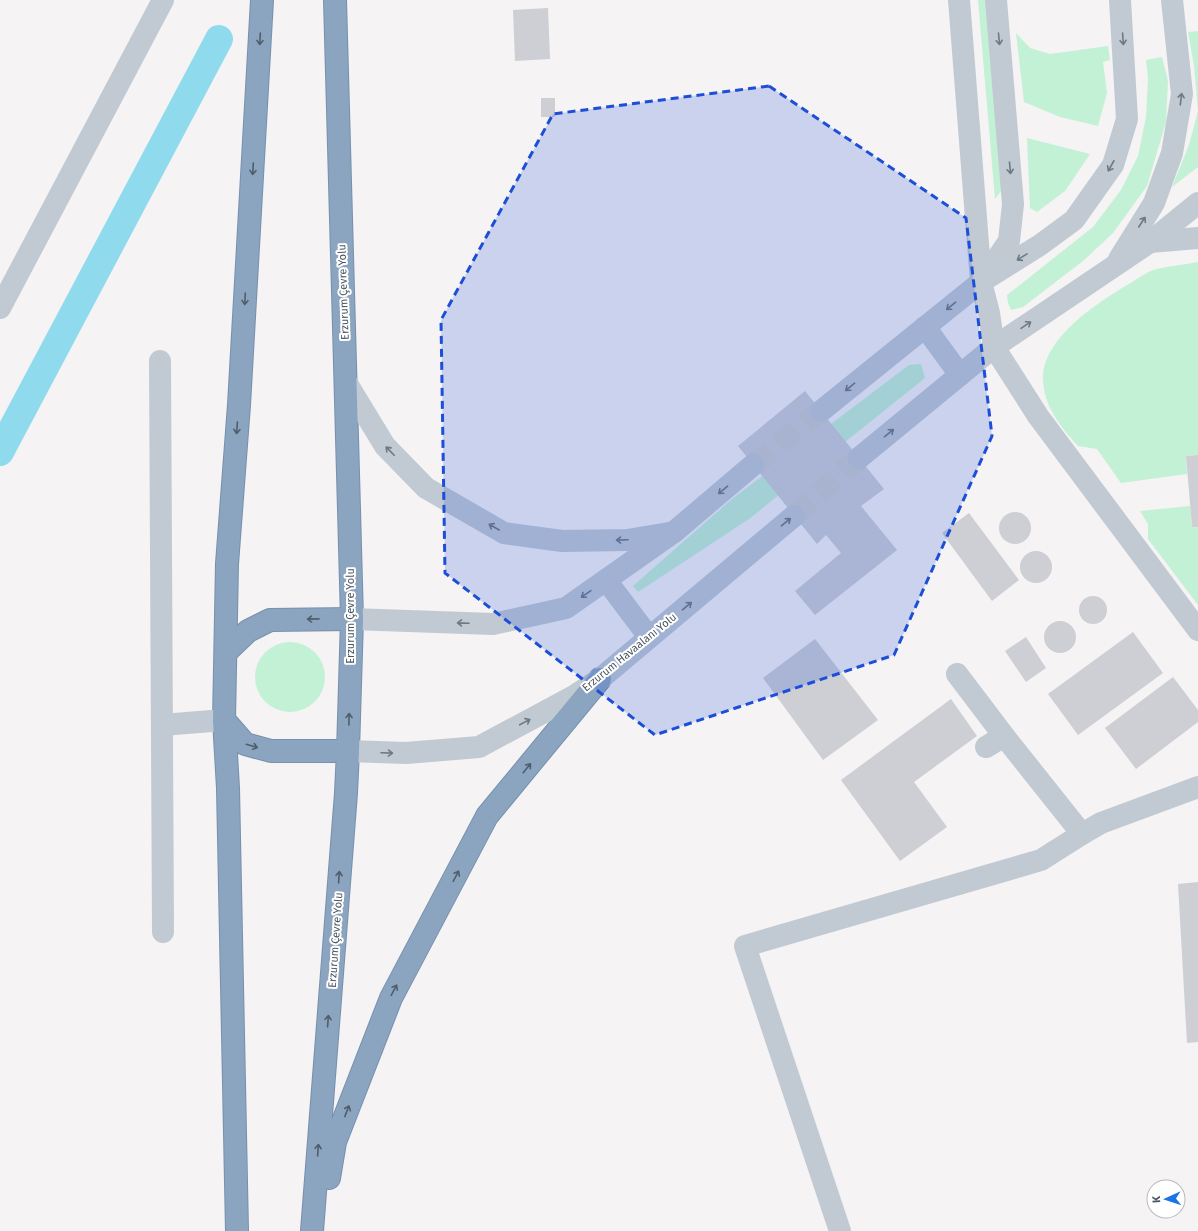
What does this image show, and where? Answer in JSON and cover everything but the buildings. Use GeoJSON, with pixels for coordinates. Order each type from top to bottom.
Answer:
{"type":"FeatureCollection","features":[{"type":"Feature","properties":{"kind":"highway"},"geometry":{"type":"LineString","coordinates":[[237,1231],[228,788],[224,720],[227,564],[240,397],[262,0]]}},
{"type":"Feature","properties":{"kind":"highway","name":"Erzurum Çevre Yolu"},"geometry":{"type":"LineString","coordinates":[[312,1231],[348,751],[352,619],[335,0]]}},
{"type":"Feature","properties":{"kind":"highway"},"geometry":{"type":"LineString","coordinates":[[226,652],[248,631],[270,620],[352,619]]}},
{"type":"Feature","properties":{"kind":"highway"},"geometry":{"type":"LineString","coordinates":[[322,1231],[335,1142],[391,998],[487,816],[600,679]]}},
{"type":"Feature","properties":{"kind":"highway"},"geometry":{"type":"LineString","coordinates":[[224,720],[246,744],[271,751],[348,751]]}},
{"type":"Feature","properties":{"kind":"street"},"geometry":{"type":"LineString","coordinates":[[0,308],[163,0]]}},
{"type":"Feature","properties":{"kind":"street"},"geometry":{"type":"LineString","coordinates":[[959,0],[982,282],[989,313],[994,347],[1038,416],[1198,630]]}},
{"type":"Feature","properties":{"kind":"street"},"geometry":{"type":"LineString","coordinates":[[982,282],[1008,241],[1013,204],[996,0]]}},
{"type":"Feature","properties":{"kind":"street"},"geometry":{"type":"LineString","coordinates":[[821,411],[982,282],[1040,245],[1074,220],[1113,165],[1127,119],[1120,0]]}},
{"type":"Feature","properties":{"kind":"street"},"geometry":{"type":"LineString","coordinates":[[1114,266],[1154,203],[1172,153],[1182,94],[1172,0]]}},
{"type":"Feature","properties":{"kind":"street"},"geometry":{"type":"LineString","coordinates":[[859,458],[994,347],[1150,242],[1198,203]]}},
{"type":"Feature","properties":{"kind":"street"},"geometry":{"type":"LineString","coordinates":[[1150,242],[1198,238]]}},
{"type":"Feature","properties":{"kind":"street"},"geometry":{"type":"LineString","coordinates":[[925,327],[960,375]]}},
{"type":"Feature","properties":{"kind":"street"},"geometry":{"type":"LineString","coordinates":[[160,361],[163,932]]}},
{"type":"Feature","properties":{"kind":"street"},"geometry":{"type":"LineString","coordinates":[[346,382],[385,446],[426,488],[504,533],[562,541],[627,540],[674,532]]}},
{"type":"Feature","properties":{"kind":"street"},"geometry":{"type":"LineString","coordinates":[[352,619],[493,624],[566,608],[674,532],[753,465]]}},
{"type":"Feature","properties":{"kind":"street","name":"Erzurum Havaalanı Yolu"},"geometry":{"type":"LineString","coordinates":[[348,751],[406,753],[479,747],[574,696],[600,679],[794,516]]}},
{"type":"Feature","properties":{"kind":"street"},"geometry":{"type":"LineString","coordinates":[[606,580],[649,637]]}},
{"type":"Feature","properties":{"kind":"street"},"geometry":{"type":"LineString","coordinates":[[957,674],[995,741],[1082,834]]}},
{"type":"Feature","properties":{"kind":"street"},"geometry":{"type":"LineString","coordinates":[[162,725],[224,720]]}},
{"type":"Feature","properties":{"kind":"street"},"geometry":{"type":"LineString","coordinates":[[840,1231],[745,946],[1040,860],[1101,823],[1198,787]]}},
{"type":"Feature","properties":{"kind":"highlighted area"},"geometry":{"type":"Polygon","coordinates":[[[769,86],[966,218],[992,436],[894,655],[655,735],[445,573],[441,320],[553,114],[769,86]]]}},
{"type":"Feature","properties":{"kind":"green space"},"geometry":{"type":"Polygon","coordinates":[[[978,0],[987,0],[1004,187],[995,199],[978,0]]]}},
{"type":"Feature","properties":{"kind":"green space"},"geometry":{"type":"Polygon","coordinates":[[[1198,31],[1198,111],[1194,66],[1188,32],[1198,31]]]}},
{"type":"Feature","properties":{"kind":"green space"},"geometry":{"type":"Polygon","coordinates":[[[1016,33],[1030,48],[1050,54],[1108,46],[1110,60],[1103,62],[1107,93],[1098,126],[1060,117],[1024,102],[1016,33]]]}},
{"type":"Feature","properties":{"kind":"green space"},"geometry":{"type":"Polygon","coordinates":[[[1162,57],[1168,81],[1166,122],[1147,186],[1113,233],[1083,261],[1023,307],[1011,310],[1007,295],[1093,227],[1121,190],[1138,156],[1146,117],[1148,79],[1146,60],[1162,57]]]}},
{"type":"Feature","properties":{"kind":"green space"},"geometry":{"type":"Polygon","coordinates":[[[1198,111],[1198,167],[1172,187],[1189,145],[1198,111]]]}},
{"type":"Feature","properties":{"kind":"green space"},"geometry":{"type":"Polygon","coordinates":[[[1027,138],[1090,154],[1065,191],[1037,212],[1030,208],[1027,138]]]}},
{"type":"Feature","properties":{"kind":"green space"},"geometry":{"type":"Polygon","coordinates":[[[1198,262],[1198,455],[1186,456],[1187,474],[1121,483],[1097,449],[1078,446],[1054,416],[1046,399],[1044,390],[1043,380],[1045,365],[1061,336],[1074,323],[1102,301],[1153,270],[1198,262]]]}},
{"type":"Feature","properties":{"kind":"green space"},"geometry":{"type":"Polygon","coordinates":[[[921,364],[925,378],[749,519],[638,592],[633,586],[732,499],[909,365],[921,364]]]}},
{"type":"Feature","properties":{"kind":"green space"},"geometry":{"type":"Polygon","coordinates":[[[1190,506],[1192,527],[1198,527],[1198,605],[1148,539],[1148,524],[1140,511],[1190,506]]]}},
{"type":"Feature","properties":{"kind":"green space"},"geometry":{"type":"Polygon","coordinates":[[[290,642],[309,648],[319,658],[325,677],[319,696],[309,706],[290,712],[271,706],[261,696],[255,677],[261,658],[271,648],[290,642]]]}},
{"type":"Feature","properties":{"kind":"waterway"},"geometry":{"type":"LineString","coordinates":[[0,452],[219,39]]}},
{"type":"Feature","properties":{"kind":"tunnel"},"geometry":{"type":"LineString","coordinates":[[753,465],[821,411]]}},
{"type":"Feature","properties":{"kind":"tunnel"},"geometry":{"type":"LineString","coordinates":[[794,516],[859,458]]}}]}
